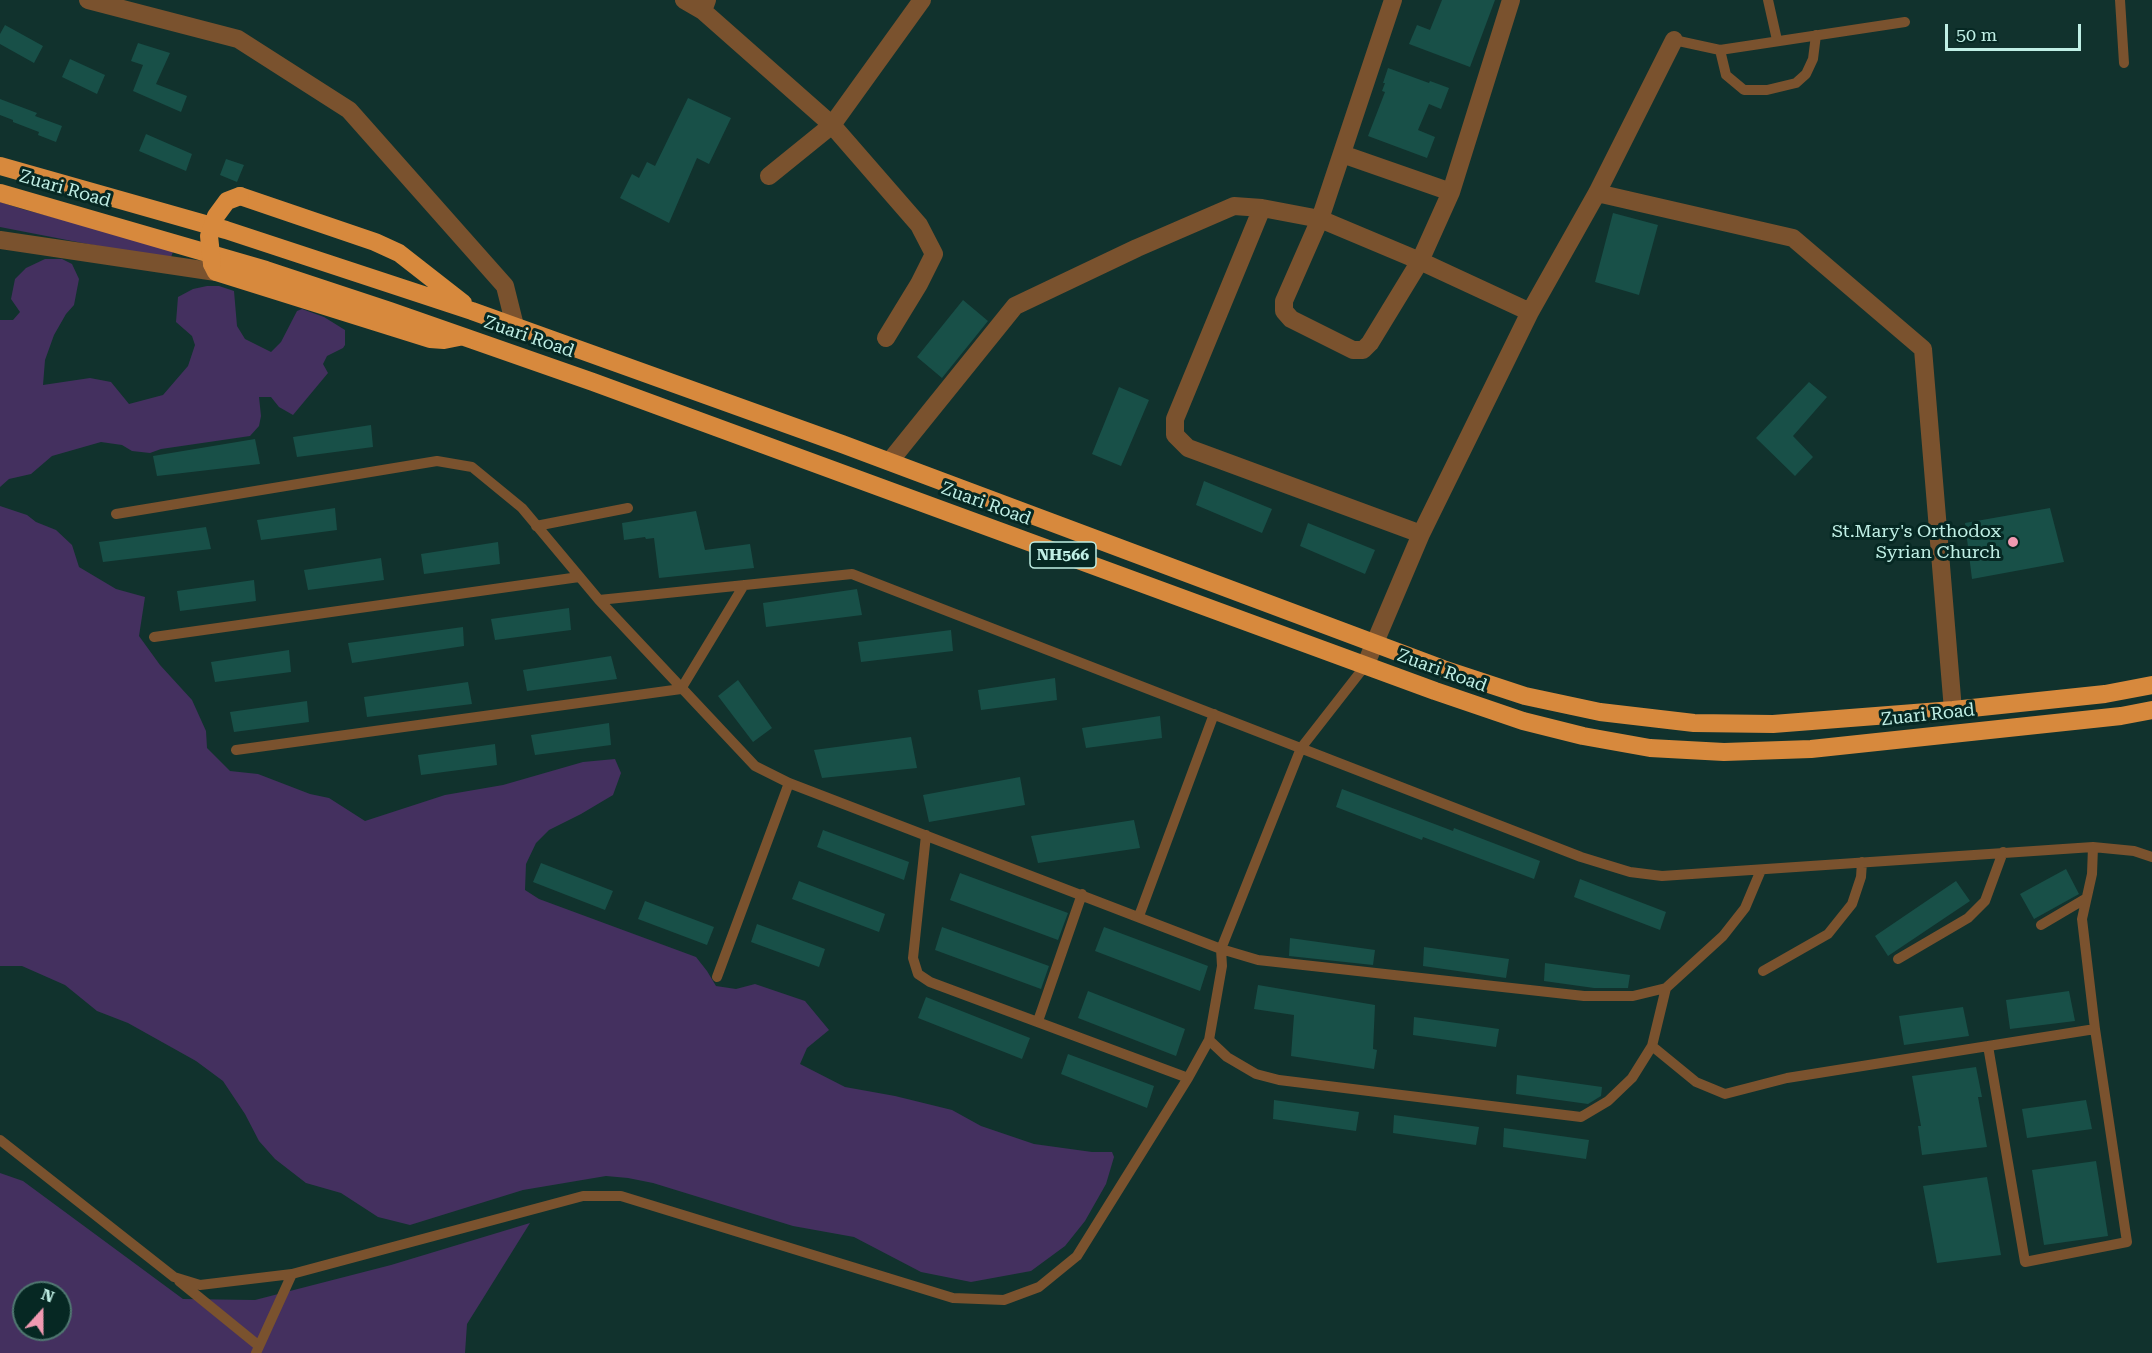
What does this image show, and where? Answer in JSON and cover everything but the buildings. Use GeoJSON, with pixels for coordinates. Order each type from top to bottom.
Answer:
{"type":"FeatureCollection","features":[{"type":"Feature","properties":{"kind":"highway","name":"Zuari Road"},"geometry":{"type":"LineString","coordinates":[[0,166],[226,230],[472,311],[890,462],[1443,669],[1525,696],[1600,712],[1682,722],[1773,724],[1953,710],[2105,694],[2152,685]]}},
{"type":"Feature","properties":{"kind":"highway","name":"Zuari Road"},"geometry":{"type":"LineString","coordinates":[[0,193],[266,270],[464,336],[1365,666],[1523,721],[1583,736],[1650,748],[1724,752],[1811,749],[2121,716],[2152,710]]}},
{"type":"Feature","properties":{"kind":"highway"},"geometry":{"type":"LineString","coordinates":[[464,336],[444,340],[430,339],[214,268],[209,236],[216,216],[226,201],[240,196],[375,242],[399,253],[472,311]]}},
{"type":"Feature","properties":{"kind":"street"},"geometry":{"type":"LineString","coordinates":[[88,0],[238,39],[349,110],[505,286],[515,326]]}},
{"type":"Feature","properties":{"kind":"street"},"geometry":{"type":"LineString","coordinates":[[684,0],[705,6],[832,125],[919,225],[933,254],[919,284],[886,338]]}},
{"type":"Feature","properties":{"kind":"street"},"geometry":{"type":"LineString","coordinates":[[769,176],[832,125],[922,0]]}},
{"type":"Feature","properties":{"kind":"street"},"geometry":{"type":"LineString","coordinates":[[1393,0],[1320,219],[1284,301],[1284,311],[1291,320],[1353,350],[1363,350],[1370,343],[1420,261],[1451,192],[1511,0]]}},
{"type":"Feature","properties":{"kind":"street"},"geometry":{"type":"LineString","coordinates":[[1365,666],[1422,534],[1530,312],[1598,193],[1674,40]]}},
{"type":"Feature","properties":{"kind":"street"},"geometry":{"type":"LineString","coordinates":[[1342,154],[1451,192]]}},
{"type":"Feature","properties":{"kind":"street"},"geometry":{"type":"LineString","coordinates":[[1598,193],[1793,238],[1923,349],[1953,710]]}},
{"type":"Feature","properties":{"kind":"street"},"geometry":{"type":"LineString","coordinates":[[890,462],[1015,306],[1137,248],[1234,206],[1262,208],[1320,219],[1420,261],[1530,312]]}},
{"type":"Feature","properties":{"kind":"street"},"geometry":{"type":"LineString","coordinates":[[1262,208],[1175,419],[1175,435],[1188,448],[1422,534]]}},
{"type":"Feature","properties":{"kind":"street"},"geometry":{"type":"LineString","coordinates":[[0,240],[214,268]]}},
{"type":"Feature","properties":{"kind":"lane"},"geometry":{"type":"LineString","coordinates":[[1768,0],[1777,40]]}},
{"type":"Feature","properties":{"kind":"lane"},"geometry":{"type":"LineString","coordinates":[[2120,0],[2124,63]]}},
{"type":"Feature","properties":{"kind":"lane"},"geometry":{"type":"LineString","coordinates":[[1674,40],[1720,50],[1905,22]]}},
{"type":"Feature","properties":{"kind":"lane"},"geometry":{"type":"LineString","coordinates":[[1720,50],[1726,75],[1744,90],[1767,90],[1796,83],[1806,74],[1813,59],[1816,35]]}},
{"type":"Feature","properties":{"kind":"lane"},"geometry":{"type":"LineString","coordinates":[[116,514],[437,461],[472,467],[522,508],[598,600],[755,766],[789,783],[1221,949],[1258,960],[1584,996],[1633,996],[1666,988],[1724,936],[1745,908],[1761,870]]}},
{"type":"Feature","properties":{"kind":"lane"},"geometry":{"type":"LineString","coordinates":[[536,526],[628,508]]}},
{"type":"Feature","properties":{"kind":"lane"},"geometry":{"type":"LineString","coordinates":[[598,600],[852,574],[1581,857],[1630,872],[1662,876],[2093,847],[2134,851],[2152,856]]}},
{"type":"Feature","properties":{"kind":"lane"},"geometry":{"type":"LineString","coordinates":[[154,637],[579,577]]}},
{"type":"Feature","properties":{"kind":"lane"},"geometry":{"type":"LineString","coordinates":[[681,689],[744,585]]}},
{"type":"Feature","properties":{"kind":"lane"},"geometry":{"type":"LineString","coordinates":[[174,1277],[200,1285],[292,1274],[583,1196],[621,1196],[953,1298],[1004,1300],[1039,1287],[1077,1256],[1188,1078],[1209,1040],[1222,966],[1221,949],[1301,748],[1365,666]]}},
{"type":"Feature","properties":{"kind":"lane"},"geometry":{"type":"LineString","coordinates":[[236,750],[681,689]]}},
{"type":"Feature","properties":{"kind":"lane"},"geometry":{"type":"LineString","coordinates":[[1139,916],[1214,714]]}},
{"type":"Feature","properties":{"kind":"lane"},"geometry":{"type":"LineString","coordinates":[[717,976],[789,783]]}},
{"type":"Feature","properties":{"kind":"lane"},"geometry":{"type":"LineString","coordinates":[[926,835],[913,958],[918,974],[930,982],[1188,1078]]}},
{"type":"Feature","properties":{"kind":"lane"},"geometry":{"type":"LineString","coordinates":[[1988,1046],[2025,1262],[2127,1242],[2095,1029],[2082,919],[2092,874],[2093,847]]}},
{"type":"Feature","properties":{"kind":"lane"},"geometry":{"type":"LineString","coordinates":[[1898,959],[1968,918],[1984,901],[2003,852]]}},
{"type":"Feature","properties":{"kind":"lane"},"geometry":{"type":"LineString","coordinates":[[1763,972],[1828,934],[1852,904],[1861,877],[1862,862]]}},
{"type":"Feature","properties":{"kind":"lane"},"geometry":{"type":"LineString","coordinates":[[1038,1021],[1082,894]]}},
{"type":"Feature","properties":{"kind":"lane"},"geometry":{"type":"LineString","coordinates":[[2041,925],[2085,899]]}},
{"type":"Feature","properties":{"kind":"lane"},"geometry":{"type":"LineString","coordinates":[[1209,1040],[1227,1057],[1256,1074],[1279,1080],[1581,1117],[1608,1101],[1632,1078],[1652,1046],[1666,988]]}},
{"type":"Feature","properties":{"kind":"lane"},"geometry":{"type":"LineString","coordinates":[[1652,1046],[1696,1082],[1725,1094],[1787,1078],[2095,1029]]}},
{"type":"Feature","properties":{"kind":"lane"},"geometry":{"type":"LineString","coordinates":[[0,1140],[174,1277],[258,1350],[292,1274]]}},
{"type":"Feature","properties":{"kind":"shaded area"},"geometry":{"type":"Polygon","coordinates":[[[0,202],[174,249],[170,260],[0,227],[0,202]]]}},
{"type":"Feature","properties":{"kind":"shaded area"},"geometry":{"type":"Polygon","coordinates":[[[45,259],[62,259],[72,264],[79,279],[74,305],[54,335],[45,360],[43,385],[90,378],[111,382],[129,404],[163,395],[188,366],[195,345],[192,336],[176,322],[178,297],[193,289],[207,286],[219,286],[234,291],[237,326],[245,339],[271,352],[281,342],[297,311],[302,309],[324,317],[345,330],[345,345],[327,356],[323,364],[328,373],[293,415],[279,407],[271,397],[259,397],[261,416],[259,426],[250,436],[161,449],[150,453],[132,451],[122,445],[101,442],[52,456],[31,474],[9,479],[0,487],[0,320],[13,320],[20,312],[11,299],[15,279],[26,268],[45,259]]]}},
{"type":"Feature","properties":{"kind":"shaded area"},"geometry":{"type":"Polygon","coordinates":[[[0,506],[27,515],[36,522],[56,530],[72,545],[79,567],[116,589],[145,597],[139,636],[160,665],[192,700],[206,731],[207,748],[230,771],[258,774],[310,794],[329,798],[365,821],[445,795],[503,785],[583,762],[615,759],[621,773],[613,795],[549,830],[536,843],[526,864],[525,890],[539,899],[696,957],[716,986],[736,989],[755,984],[805,1001],[829,1030],[807,1048],[800,1064],[845,1087],[952,1110],[981,1126],[1034,1144],[1092,1152],[1112,1152],[1114,1157],[1106,1184],[1085,1221],[1065,1246],[1031,1271],[971,1282],[921,1272],[854,1237],[793,1226],[653,1183],[628,1178],[606,1176],[523,1190],[410,1225],[378,1217],[341,1193],[306,1183],[275,1159],[259,1141],[245,1114],[223,1081],[196,1061],[128,1023],[97,1011],[65,985],[22,966],[0,966],[0,506]]]}},
{"type":"Feature","properties":{"kind":"shaded area"},"geometry":{"type":"Polygon","coordinates":[[[0,1173],[23,1181],[183,1299],[255,1300],[391,1265],[530,1223],[467,1324],[465,1353],[0,1353],[0,1173]]]}},
{"type":"Feature","properties":{"kind":"place","name":"St.Mary's Orthodox Syrian Church"},"geometry":{"type":"Point","coordinates":[2013,542]}}]}
